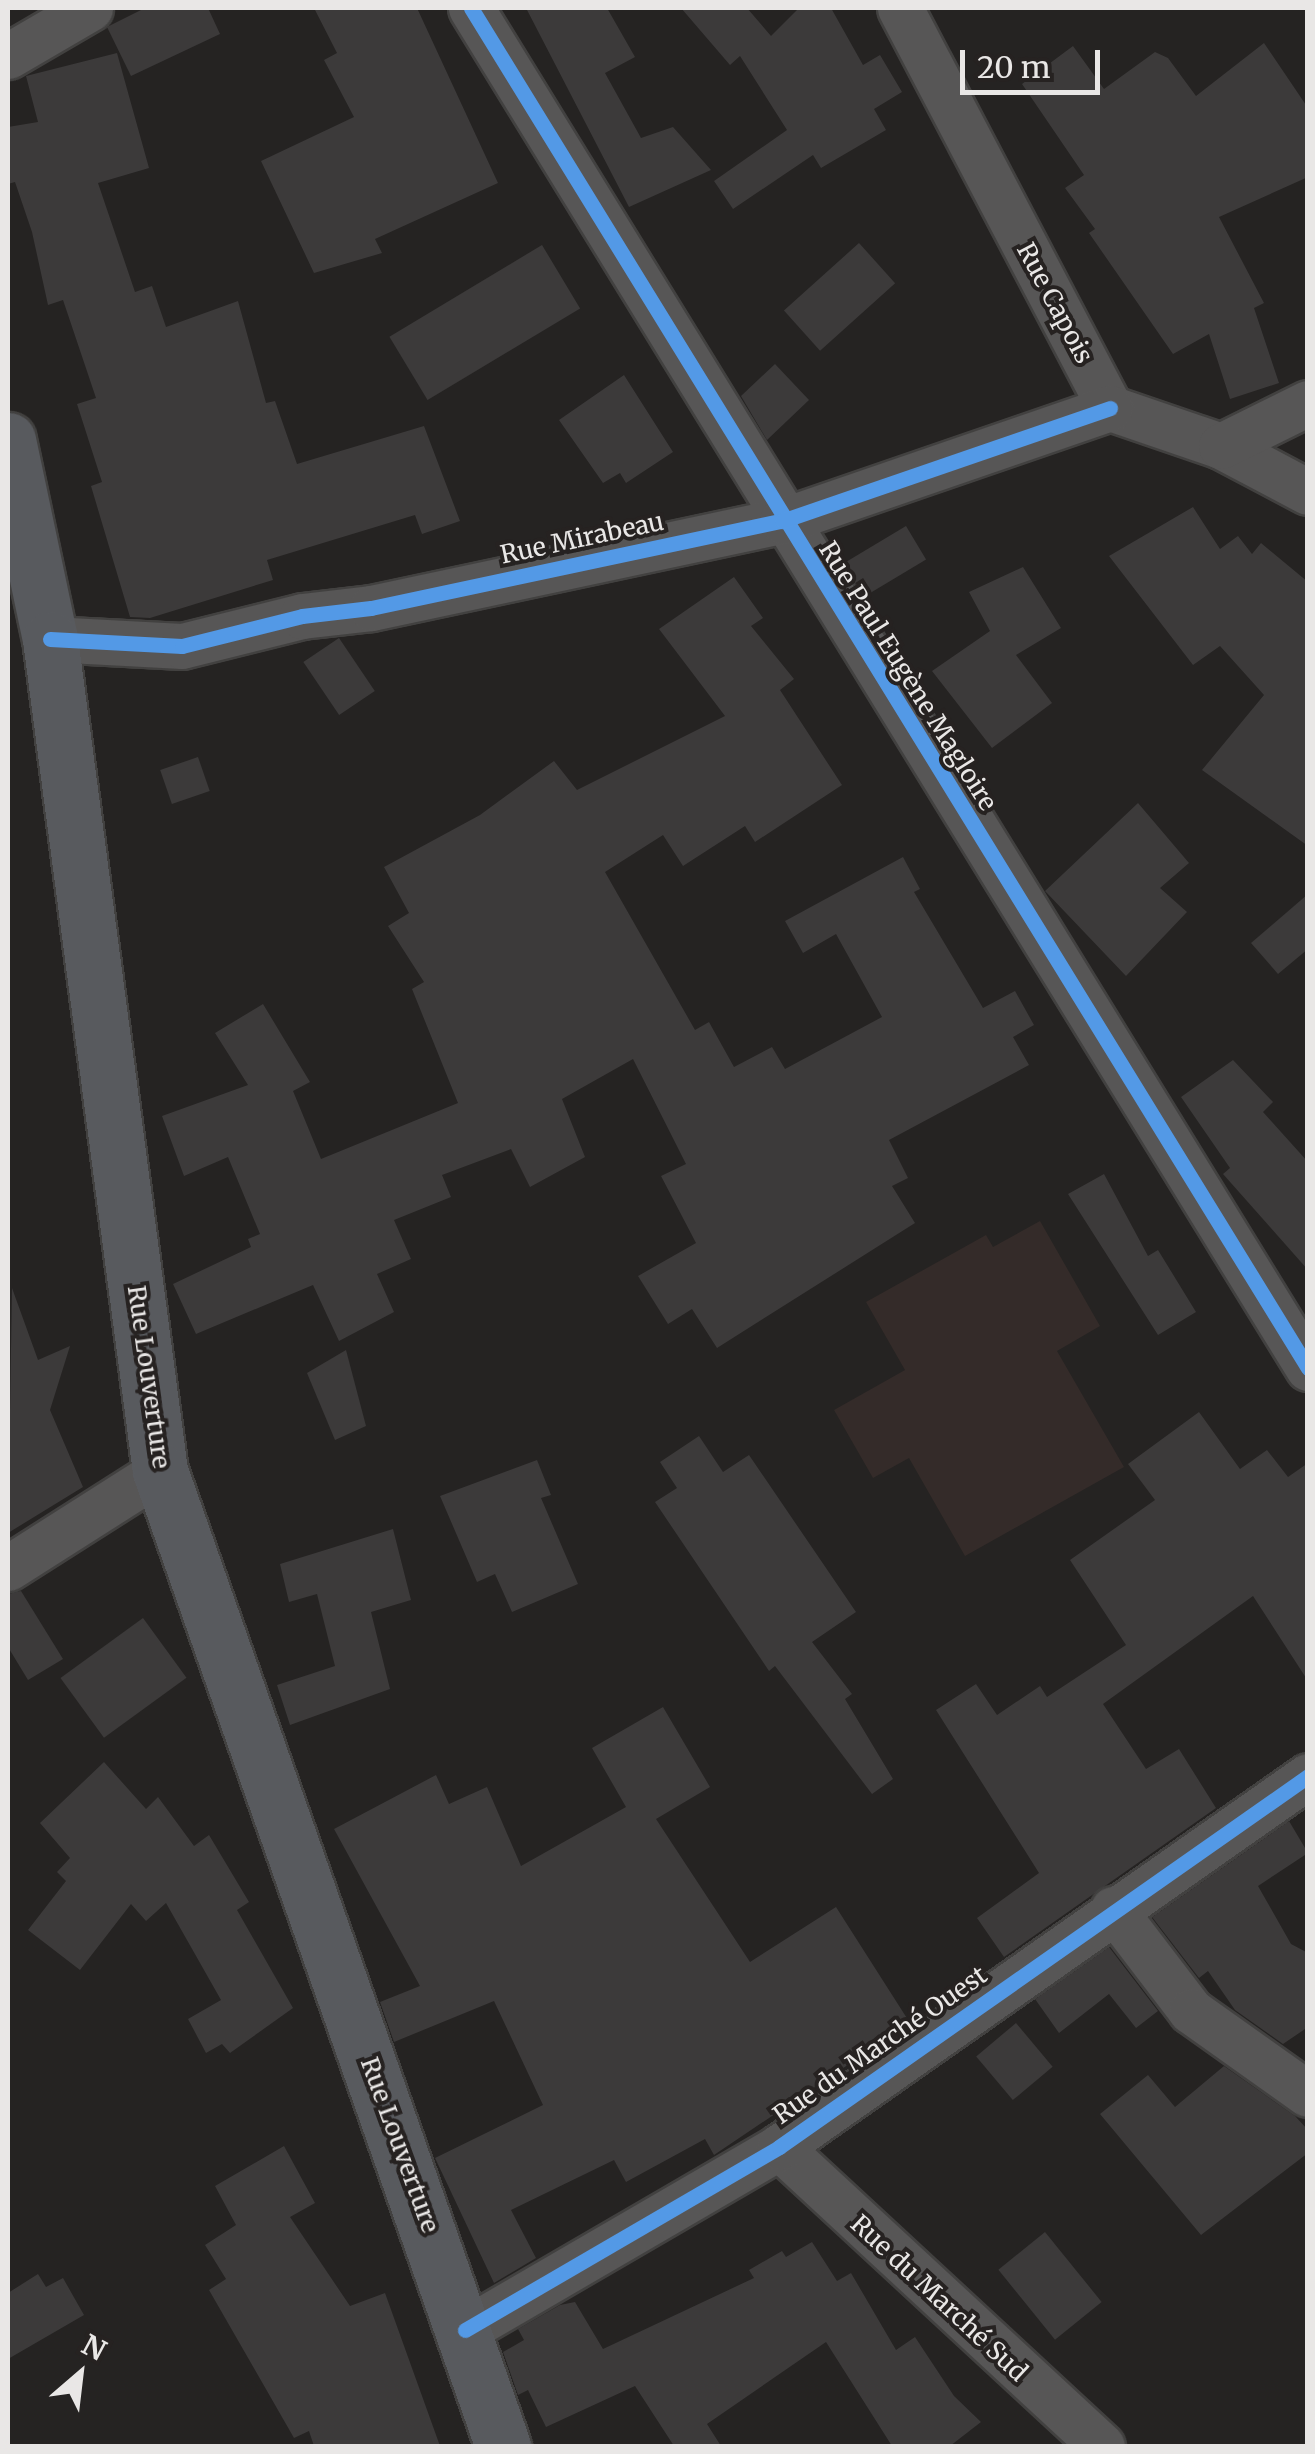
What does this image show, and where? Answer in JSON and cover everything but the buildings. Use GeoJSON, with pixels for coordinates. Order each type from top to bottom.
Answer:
{"type":"FeatureCollection","features":[{"type":"Feature","properties":{"kind":"main road","name":"Rue Louverture"},"geometry":{"type":"LineString","coordinates":[[8,440],[50,638],[160,1471],[503,2446]]}},
{"type":"Feature","properties":{"kind":"street"},"geometry":{"type":"LineString","coordinates":[[8,56],[90,8]]}},
{"type":"Feature","properties":{"kind":"street","name":"Rue Paul Eugène Magloire"},"geometry":{"type":"LineString","coordinates":[[471,8],[782,520],[1308,1368]]}},
{"type":"Feature","properties":{"kind":"street","name":"Rue Capois"},"geometry":{"type":"LineString","coordinates":[[900,8],[1110,408]]}},
{"type":"Feature","properties":{"kind":"street"},"geometry":{"type":"LineString","coordinates":[[1220,446],[1308,403]]}},
{"type":"Feature","properties":{"kind":"street"},"geometry":{"type":"LineString","coordinates":[[1110,408],[1220,446],[1308,492]]}},
{"type":"Feature","properties":{"kind":"street","name":"Rue Mirabeau"},"geometry":{"type":"LineString","coordinates":[[50,638],[182,646],[302,616],[372,608],[782,520],[1110,408]]}},
{"type":"Feature","properties":{"kind":"street"},"geometry":{"type":"LineString","coordinates":[[8,1568],[160,1471]]}},
{"type":"Feature","properties":{"kind":"street","name":"Rue du Marché Ouest"},"geometry":{"type":"LineString","coordinates":[[465,2330],[779,2147],[1113,1909],[1308,1776]]}},
{"type":"Feature","properties":{"kind":"street"},"geometry":{"type":"LineString","coordinates":[[1113,1909],[1191,2011],[1308,2094]]}},
{"type":"Feature","properties":{"kind":"street","name":"Rue du Marché Sud"},"geometry":{"type":"LineString","coordinates":[[779,2147],[1102,2446]]}},
{"type":"Feature","properties":{"kind":"shaded area"},"geometry":{"type":"Polygon","coordinates":[[[1040,1221],[1100,1326],[1057,1351],[1124,1467],[965,1556],[909,1458],[873,1478],[834,1410],[905,1370],[866,1302],[986,1235],[993,1247],[1040,1221]]]}},
{"type":"Feature","properties":{"kind":"cycle path"},"geometry":{"type":"LineString","coordinates":[[471,8],[1308,1368]]}},
{"type":"Feature","properties":{"kind":"cycle path"},"geometry":{"type":"LineString","coordinates":[[50,639],[182,646],[302,616],[371,608],[782,521],[1110,408]]}},
{"type":"Feature","properties":{"kind":"cycle path"},"geometry":{"type":"LineString","coordinates":[[465,2330],[779,2147],[1308,1776]]}}]}
